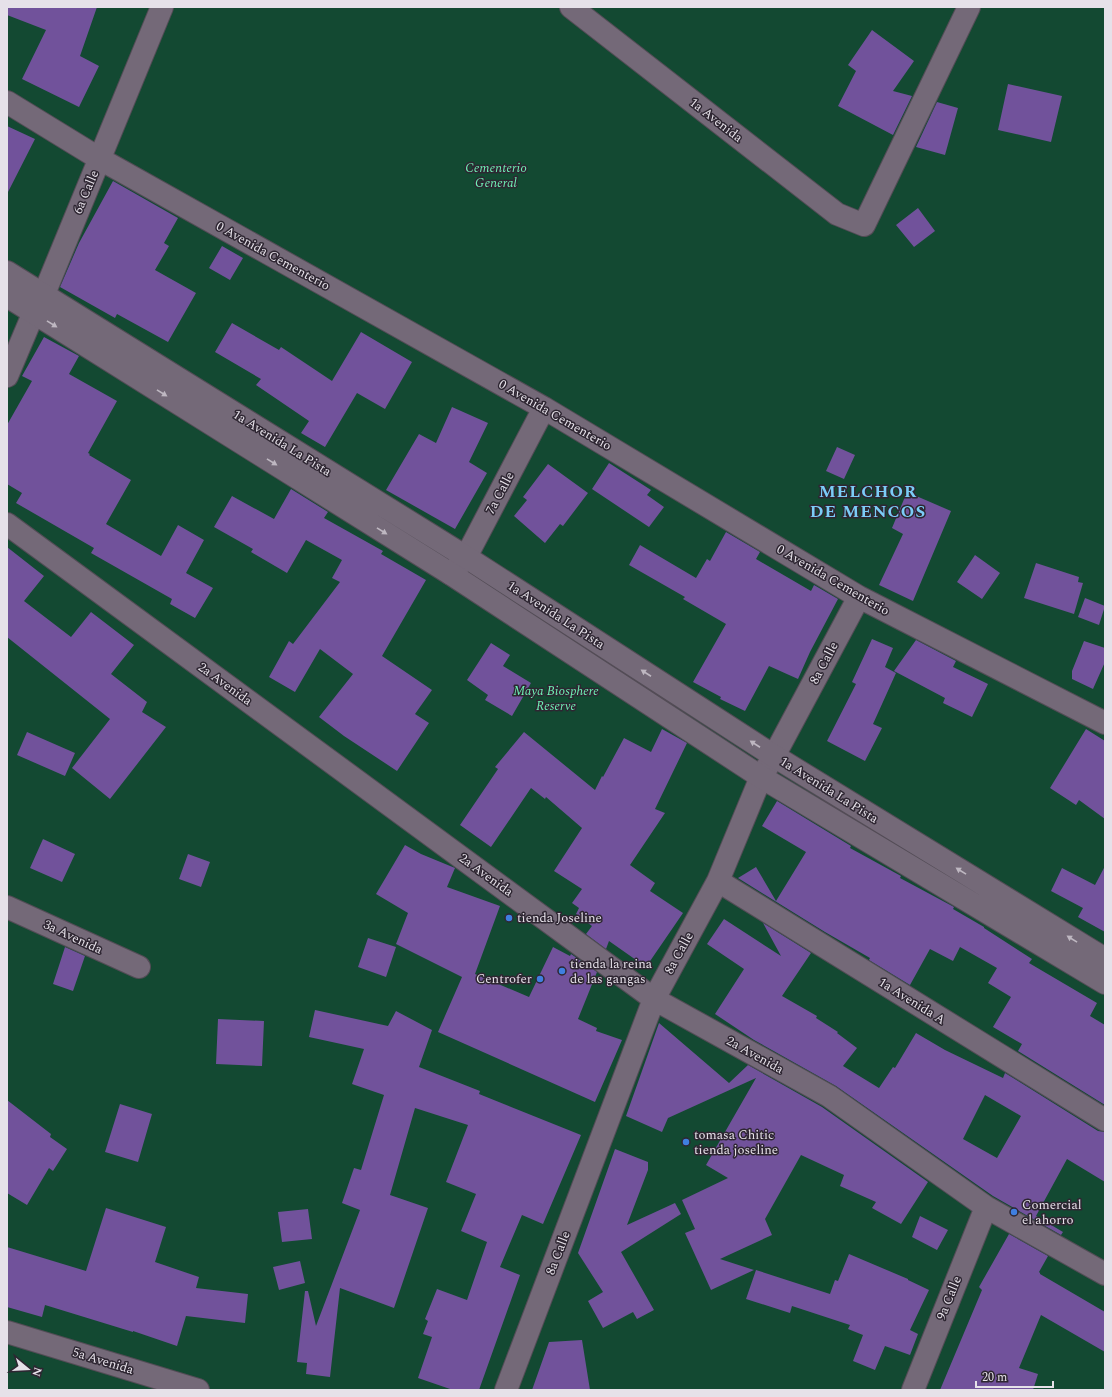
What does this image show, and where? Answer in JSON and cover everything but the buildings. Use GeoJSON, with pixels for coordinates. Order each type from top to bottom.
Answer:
{"type":"FeatureCollection","features":[{"type":"Feature","properties":{"kind":"street","name":"6a Calle"},"geometry":{"type":"LineString","coordinates":[[7,376],[100,159],[162,7]]}},
{"type":"Feature","properties":{"kind":"street","name":"1a Avenida"},"geometry":{"type":"LineString","coordinates":[[571,7],[836,214],[864,224],[969,7]]}},
{"type":"Feature","properties":{"kind":"street","name":"0 Avenida Cementerio"},"geometry":{"type":"LineString","coordinates":[[7,102],[100,159],[544,408],[859,597],[1105,723]]}},
{"type":"Feature","properties":{"kind":"street","name":"1a Avenida La Pista"},"geometry":{"type":"LineString","coordinates":[[7,272],[39,303],[761,777],[1105,983]]}},
{"type":"Feature","properties":{"kind":"street","name":"1a Avenida La Pista"},"geometry":{"type":"LineString","coordinates":[[7,296],[39,303],[466,557],[774,756],[1105,959]]}},
{"type":"Feature","properties":{"kind":"street","name":"7a Calle"},"geometry":{"type":"LineString","coordinates":[[451,574],[466,557],[544,408]]}},
{"type":"Feature","properties":{"kind":"street","name":"2a Avenida"},"geometry":{"type":"LineString","coordinates":[[7,524],[654,999],[828,1096],[986,1207],[1105,1274]]}},
{"type":"Feature","properties":{"kind":"street","name":"8a Calle"},"geometry":{"type":"LineString","coordinates":[[506,1390],[654,999],[718,881],[761,777],[774,756],[859,597]]}},
{"type":"Feature","properties":{"kind":"street","name":"1a Avenida A"},"geometry":{"type":"LineString","coordinates":[[718,881],[1105,1120]]}},
{"type":"Feature","properties":{"kind":"street","name":"3a Avenida"},"geometry":{"type":"LineString","coordinates":[[7,907],[139,967]]}},
{"type":"Feature","properties":{"kind":"street","name":"9a Calle"},"geometry":{"type":"LineString","coordinates":[[913,1390],[986,1207]]}},
{"type":"Feature","properties":{"kind":"street","name":"5a Avenida"},"geometry":{"type":"LineString","coordinates":[[7,1332],[198,1390]]}},
{"type":"Feature","properties":{"kind":"green space","name":"Maya Biosphere Reserve"},"geometry":{"type":"Polygon","coordinates":[[[7,7],[1105,7],[1105,1390],[7,1390],[7,7]]]}},
{"type":"Feature","properties":{"kind":"place","name":"tienda Joseline"},"geometry":{"type":"Point","coordinates":[509,918]}},
{"type":"Feature","properties":{"kind":"place","name":"tienda la reina de las gangas"},"geometry":{"type":"Point","coordinates":[562,971]}},
{"type":"Feature","properties":{"kind":"place","name":"Centrofer"},"geometry":{"type":"Point","coordinates":[540,979]}},
{"type":"Feature","properties":{"kind":"place","name":"tomasa Chitic tienda joseline"},"geometry":{"type":"Point","coordinates":[686,1142]}},
{"type":"Feature","properties":{"kind":"place","name":"Comercial el ahorro"},"geometry":{"type":"Point","coordinates":[1014,1212]}},
{"type":"Feature","properties":{"kind":"district","name":"MELCHOR DE MENCOS"},"geometry":{"type":"Point","coordinates":[868,502]}},
{"type":"Feature","properties":{"kind":"park label","name":"Cementerio General"},"geometry":{"type":"Point","coordinates":[496,176]}}]}
